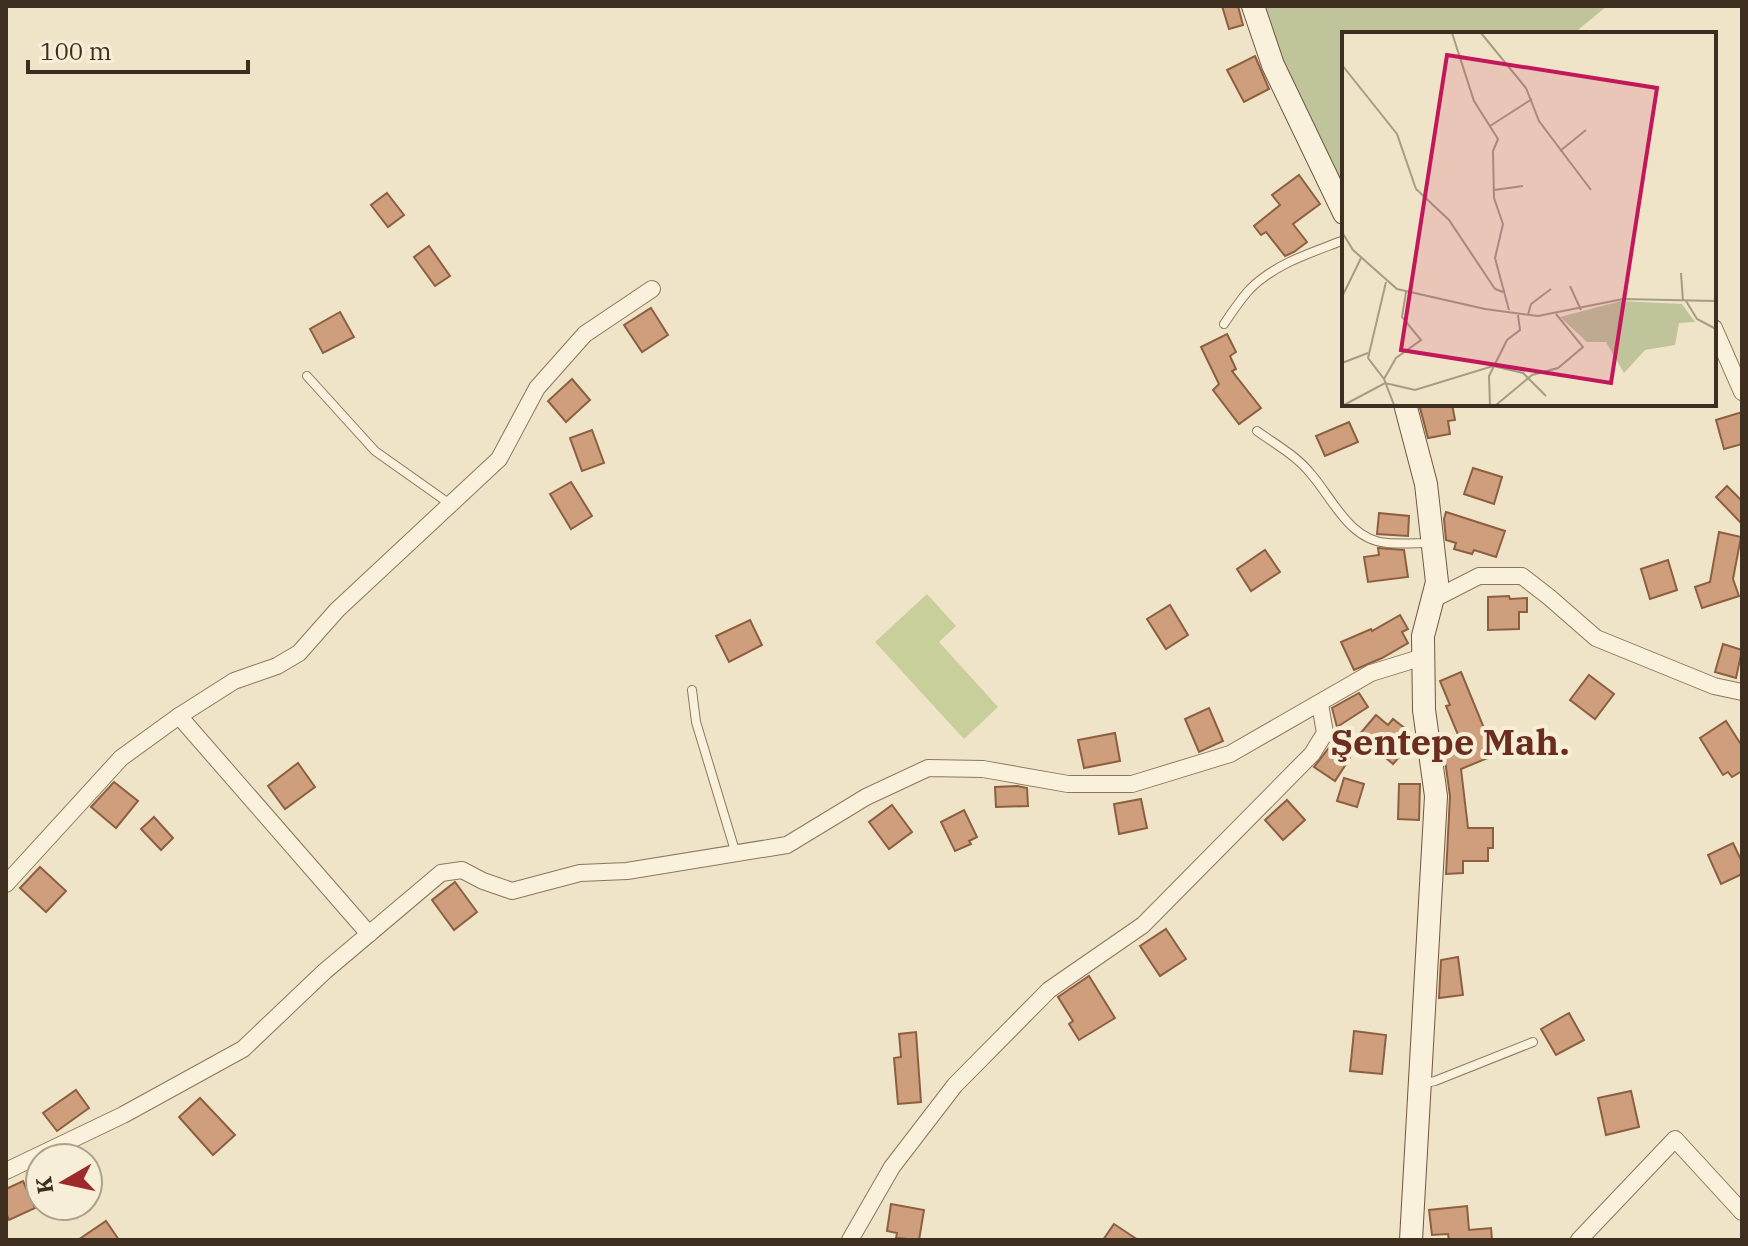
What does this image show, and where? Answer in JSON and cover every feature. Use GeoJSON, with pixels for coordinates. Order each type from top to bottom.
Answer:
{"type":"FeatureCollection","features":[{"type":"Feature","properties":{"kind":"street"},"geometry":{"type":"LineString","coordinates":[[1253,6],[1273,65],[1342,209]]}},
{"type":"Feature","properties":{"kind":"street"},"geometry":{"type":"LineString","coordinates":[[6,884],[121,758],[234,681],[277,666],[299,653],[337,610],[499,459],[537,388],[585,334],[652,289]]}},
{"type":"Feature","properties":{"kind":"street"},"geometry":{"type":"LineString","coordinates":[[1716,333],[1742,392]]}},
{"type":"Feature","properties":{"kind":"street"},"geometry":{"type":"LineString","coordinates":[[1406,406],[1426,484],[1437,582],[1423,636],[1424,710],[1436,796],[1411,1240]]}},
{"type":"Feature","properties":{"kind":"street"},"geometry":{"type":"LineString","coordinates":[[1432,600],[1479,576],[1522,576],[1596,638],[1714,686],[1742,692]]}},
{"type":"Feature","properties":{"kind":"street"},"geometry":{"type":"LineString","coordinates":[[6,1171],[123,1115],[243,1049],[325,971],[441,873],[462,870],[512,891],[580,873],[627,871],[787,845],[866,797],[928,768],[983,769],[1068,784],[1132,784],[1230,754],[1371,673],[1423,657]]}},
{"type":"Feature","properties":{"kind":"street"},"geometry":{"type":"LineString","coordinates":[[850,1240],[892,1167],[955,1085],[1049,990],[1143,925],[1312,754],[1325,733],[1320,704]]}},
{"type":"Feature","properties":{"kind":"street"},"geometry":{"type":"LineString","coordinates":[[179,716],[369,934]]}},
{"type":"Feature","properties":{"kind":"street"},"geometry":{"type":"LineString","coordinates":[[1579,1240],[1675,1139],[1742,1212]]}},
{"type":"Feature","properties":{"kind":"lane"},"geometry":{"type":"LineString","coordinates":[[1224,324],[1241,299],[1270,273],[1292,260],[1342,241]]}},
{"type":"Feature","properties":{"kind":"lane"},"geometry":{"type":"LineString","coordinates":[[307,376],[375,451],[450,504]]}},
{"type":"Feature","properties":{"kind":"lane"},"geometry":{"type":"LineString","coordinates":[[1257,431],[1300,462],[1345,520],[1363,535],[1385,543],[1432,543]]}},
{"type":"Feature","properties":{"kind":"lane"},"geometry":{"type":"LineString","coordinates":[[692,690],[696,722],[736,855]]}},
{"type":"Feature","properties":{"kind":"lane"},"geometry":{"type":"LineString","coordinates":[[1419,1083],[1435,1081],[1533,1042]]}},
{"type":"Feature","properties":{"kind":"green space"},"geometry":{"type":"Polygon","coordinates":[[[1262,6],[1607,6],[1575,32],[1342,32],[1342,183],[1288,73],[1262,6]]]}},
{"type":"Feature","properties":{"kind":"green space"},"geometry":{"type":"Polygon","coordinates":[[[927,594],[956,626],[939,642],[998,707],[964,739],[875,642],[927,594]]]}},
{"type":"Feature","properties":{"kind":"building"},"geometry":{"type":"Polygon","coordinates":[[[1222,6],[1238,6],[1243,25],[1229,29],[1222,6]]]}},
{"type":"Feature","properties":{"kind":"building"},"geometry":{"type":"Polygon","coordinates":[[[1255,56],[1269,89],[1244,102],[1227,70],[1255,56]]]}},
{"type":"Feature","properties":{"kind":"building"},"geometry":{"type":"Polygon","coordinates":[[[1299,175],[1320,204],[1293,224],[1307,242],[1285,256],[1266,232],[1261,235],[1254,226],[1280,205],[1272,195],[1299,175]]]}},
{"type":"Feature","properties":{"kind":"building"},"geometry":{"type":"Polygon","coordinates":[[[387,193],[404,215],[388,227],[371,205],[387,193]]]}},
{"type":"Feature","properties":{"kind":"building"},"geometry":{"type":"Polygon","coordinates":[[[429,246],[450,276],[435,286],[414,257],[429,246]]]}},
{"type":"Feature","properties":{"kind":"building"},"geometry":{"type":"Polygon","coordinates":[[[651,308],[668,335],[642,352],[624,325],[651,308]]]}},
{"type":"Feature","properties":{"kind":"building"},"geometry":{"type":"Polygon","coordinates":[[[340,312],[354,337],[323,353],[310,329],[340,312]]]}},
{"type":"Feature","properties":{"kind":"building"},"geometry":{"type":"Polygon","coordinates":[[[1227,334],[1236,352],[1230,356],[1236,369],[1232,371],[1261,408],[1239,424],[1213,390],[1219,384],[1201,347],[1227,334]]]}},
{"type":"Feature","properties":{"kind":"building"},"geometry":{"type":"Polygon","coordinates":[[[572,379],[590,400],[566,422],[548,401],[572,379]]]}},
{"type":"Feature","properties":{"kind":"building"},"geometry":{"type":"Polygon","coordinates":[[[1420,406],[1452,406],[1455,420],[1448,421],[1450,434],[1428,438],[1420,406]]]}},
{"type":"Feature","properties":{"kind":"building"},"geometry":{"type":"Polygon","coordinates":[[[1742,412],[1742,444],[1724,449],[1716,420],[1742,412]]]}},
{"type":"Feature","properties":{"kind":"building"},"geometry":{"type":"Polygon","coordinates":[[[1349,422],[1358,442],[1325,456],[1316,436],[1349,422]]]}},
{"type":"Feature","properties":{"kind":"building"},"geometry":{"type":"Polygon","coordinates":[[[592,430],[604,463],[582,471],[570,438],[592,430]]]}},
{"type":"Feature","properties":{"kind":"building"},"geometry":{"type":"Polygon","coordinates":[[[1473,468],[1502,477],[1494,504],[1464,494],[1473,468]]]}},
{"type":"Feature","properties":{"kind":"building"},"geometry":{"type":"Polygon","coordinates":[[[571,482],[592,516],[571,529],[550,494],[571,482]]]}},
{"type":"Feature","properties":{"kind":"building"},"geometry":{"type":"Polygon","coordinates":[[[1727,486],[1742,501],[1742,524],[1716,497],[1727,486]]]}},
{"type":"Feature","properties":{"kind":"building"},"geometry":{"type":"Polygon","coordinates":[[[1446,512],[1505,531],[1496,557],[1474,550],[1472,554],[1454,549],[1456,543],[1446,540],[1446,512]]]}},
{"type":"Feature","properties":{"kind":"building"},"geometry":{"type":"Polygon","coordinates":[[[1379,513],[1409,516],[1408,536],[1377,534],[1379,513]]]}},
{"type":"Feature","properties":{"kind":"building"},"geometry":{"type":"Polygon","coordinates":[[[1719,532],[1741,537],[1733,579],[1739,596],[1702,608],[1695,587],[1710,582],[1719,532]]]}},
{"type":"Feature","properties":{"kind":"building"},"geometry":{"type":"Polygon","coordinates":[[[1378,548],[1404,550],[1408,577],[1368,582],[1364,557],[1379,555],[1378,548]]]}},
{"type":"Feature","properties":{"kind":"building"},"geometry":{"type":"Polygon","coordinates":[[[1265,550],[1280,572],[1251,591],[1237,569],[1265,550]]]}},
{"type":"Feature","properties":{"kind":"building"},"geometry":{"type":"Polygon","coordinates":[[[1668,560],[1677,590],[1650,599],[1641,569],[1668,560]]]}},
{"type":"Feature","properties":{"kind":"building"},"geometry":{"type":"Polygon","coordinates":[[[1509,596],[1510,599],[1527,598],[1527,612],[1519,612],[1519,629],[1488,630],[1488,597],[1509,596]]]}},
{"type":"Feature","properties":{"kind":"building"},"geometry":{"type":"Polygon","coordinates":[[[1170,605],[1188,635],[1166,649],[1147,619],[1170,605]]]}},
{"type":"Feature","properties":{"kind":"building"},"geometry":{"type":"Polygon","coordinates":[[[1400,615],[1408,629],[1402,632],[1408,643],[1354,670],[1341,642],[1372,631],[1400,615]]]}},
{"type":"Feature","properties":{"kind":"building"},"geometry":{"type":"Polygon","coordinates":[[[750,620],[762,645],[729,662],[716,636],[750,620]]]}},
{"type":"Feature","properties":{"kind":"building"},"geometry":{"type":"Polygon","coordinates":[[[1723,644],[1742,650],[1736,678],[1715,672],[1723,644]]]}},
{"type":"Feature","properties":{"kind":"building"},"geometry":{"type":"Polygon","coordinates":[[[1461,672],[1495,755],[1461,769],[1468,828],[1493,828],[1493,848],[1488,848],[1488,861],[1463,861],[1463,873],[1446,874],[1450,796],[1442,739],[1459,737],[1440,681],[1461,672]]]}},
{"type":"Feature","properties":{"kind":"building"},"geometry":{"type":"Polygon","coordinates":[[[1589,675],[1614,694],[1595,719],[1570,700],[1589,675]]]}},
{"type":"Feature","properties":{"kind":"building"},"geometry":{"type":"Polygon","coordinates":[[[1359,693],[1368,707],[1337,727],[1332,708],[1359,693]]]}},
{"type":"Feature","properties":{"kind":"building"},"geometry":{"type":"Polygon","coordinates":[[[1209,708],[1223,741],[1199,752],[1185,719],[1209,708]]]}},
{"type":"Feature","properties":{"kind":"building"},"geometry":{"type":"Polygon","coordinates":[[[1376,715],[1388,725],[1393,719],[1407,730],[1401,737],[1411,744],[1393,764],[1359,735],[1376,715]]]}},
{"type":"Feature","properties":{"kind":"building"},"geometry":{"type":"Polygon","coordinates":[[[1726,721],[1742,746],[1742,771],[1732,777],[1728,772],[1723,775],[1700,738],[1726,721]]]}},
{"type":"Feature","properties":{"kind":"building"},"geometry":{"type":"Polygon","coordinates":[[[1115,733],[1120,761],[1084,768],[1078,740],[1115,733]]]}},
{"type":"Feature","properties":{"kind":"building"},"geometry":{"type":"Polygon","coordinates":[[[1331,745],[1350,758],[1335,781],[1314,767],[1331,745]]]}},
{"type":"Feature","properties":{"kind":"building"},"geometry":{"type":"Polygon","coordinates":[[[298,763],[315,787],[285,809],[268,786],[298,763]]]}},
{"type":"Feature","properties":{"kind":"building"},"geometry":{"type":"Polygon","coordinates":[[[1344,778],[1364,784],[1357,807],[1337,801],[1344,778]]]}},
{"type":"Feature","properties":{"kind":"building"},"geometry":{"type":"Polygon","coordinates":[[[114,782],[138,801],[116,828],[91,807],[114,782]]]}},
{"type":"Feature","properties":{"kind":"building"},"geometry":{"type":"Polygon","coordinates":[[[1399,784],[1420,784],[1419,820],[1398,819],[1399,784]]]}},
{"type":"Feature","properties":{"kind":"building"},"geometry":{"type":"Polygon","coordinates":[[[995,787],[1027,788],[1028,806],[996,807],[995,787]]]}},
{"type":"Feature","properties":{"kind":"building"},"geometry":{"type":"Polygon","coordinates":[[[1141,799],[1147,828],[1119,834],[1114,804],[1141,799]]]}},
{"type":"Feature","properties":{"kind":"building"},"geometry":{"type":"Polygon","coordinates":[[[1287,800],[1305,820],[1283,840],[1265,820],[1287,800]]]}},
{"type":"Feature","properties":{"kind":"building"},"geometry":{"type":"Polygon","coordinates":[[[892,805],[912,832],[889,849],[869,822],[892,805]]]}},
{"type":"Feature","properties":{"kind":"building"},"geometry":{"type":"Polygon","coordinates":[[[964,810],[977,837],[969,841],[971,844],[955,851],[941,822],[964,810]]]}},
{"type":"Feature","properties":{"kind":"building"},"geometry":{"type":"Polygon","coordinates":[[[154,817],[173,838],[161,850],[141,829],[154,817]]]}},
{"type":"Feature","properties":{"kind":"building"},"geometry":{"type":"Polygon","coordinates":[[[1733,843],[1742,862],[1742,874],[1721,884],[1708,855],[1733,843]]]}},
{"type":"Feature","properties":{"kind":"building"},"geometry":{"type":"Polygon","coordinates":[[[40,867],[66,891],[46,912],[20,888],[40,867]]]}},
{"type":"Feature","properties":{"kind":"building"},"geometry":{"type":"Polygon","coordinates":[[[455,882],[477,912],[454,930],[432,900],[455,882]]]}},
{"type":"Feature","properties":{"kind":"building"},"geometry":{"type":"Polygon","coordinates":[[[1166,929],[1186,959],[1160,976],[1140,946],[1166,929]]]}},
{"type":"Feature","properties":{"kind":"building"},"geometry":{"type":"Polygon","coordinates":[[[1458,957],[1463,995],[1439,998],[1441,960],[1458,957]]]}},
{"type":"Feature","properties":{"kind":"building"},"geometry":{"type":"Polygon","coordinates":[[[1089,976],[1115,1018],[1079,1040],[1069,1024],[1073,1021],[1058,997],[1089,976]]]}},
{"type":"Feature","properties":{"kind":"building"},"geometry":{"type":"Polygon","coordinates":[[[1569,1013],[1584,1040],[1556,1055],[1541,1029],[1569,1013]]]}},
{"type":"Feature","properties":{"kind":"building"},"geometry":{"type":"Polygon","coordinates":[[[1354,1031],[1386,1035],[1382,1074],[1350,1071],[1354,1031]]]}},
{"type":"Feature","properties":{"kind":"building"},"geometry":{"type":"Polygon","coordinates":[[[916,1032],[921,1102],[898,1104],[894,1058],[901,1057],[899,1034],[916,1032]]]}},
{"type":"Feature","properties":{"kind":"building"},"geometry":{"type":"Polygon","coordinates":[[[76,1090],[89,1108],[57,1131],[43,1113],[76,1090]]]}},
{"type":"Feature","properties":{"kind":"building"},"geometry":{"type":"Polygon","coordinates":[[[1631,1091],[1639,1127],[1606,1135],[1598,1098],[1631,1091]]]}},
{"type":"Feature","properties":{"kind":"building"},"geometry":{"type":"Polygon","coordinates":[[[200,1098],[235,1135],[213,1155],[179,1117],[200,1098]]]}},
{"type":"Feature","properties":{"kind":"building"},"geometry":{"type":"Polygon","coordinates":[[[23,1181],[24,1183],[24,1213],[9,1220],[6,1213],[6,1189],[23,1181]]]}},
{"type":"Feature","properties":{"kind":"building"},"geometry":{"type":"Polygon","coordinates":[[[891,1204],[924,1210],[919,1240],[896,1238],[897,1233],[887,1231],[891,1204]]]}},
{"type":"Feature","properties":{"kind":"building"},"geometry":{"type":"Polygon","coordinates":[[[1467,1206],[1469,1230],[1491,1228],[1492,1240],[1449,1240],[1448,1234],[1432,1235],[1429,1210],[1467,1206]]]}},
{"type":"Feature","properties":{"kind":"building"},"geometry":{"type":"Polygon","coordinates":[[[106,1221],[119,1240],[78,1240],[106,1221]]]}},
{"type":"Feature","properties":{"kind":"building"},"geometry":{"type":"Polygon","coordinates":[[[1114,1224],[1138,1240],[1103,1240],[1114,1224]]]}},
{"type":"Feature","properties":{"kind":"district","name":"Şentepe Mah."},"geometry":{"type":"Point","coordinates":[1450,741]}}]}
